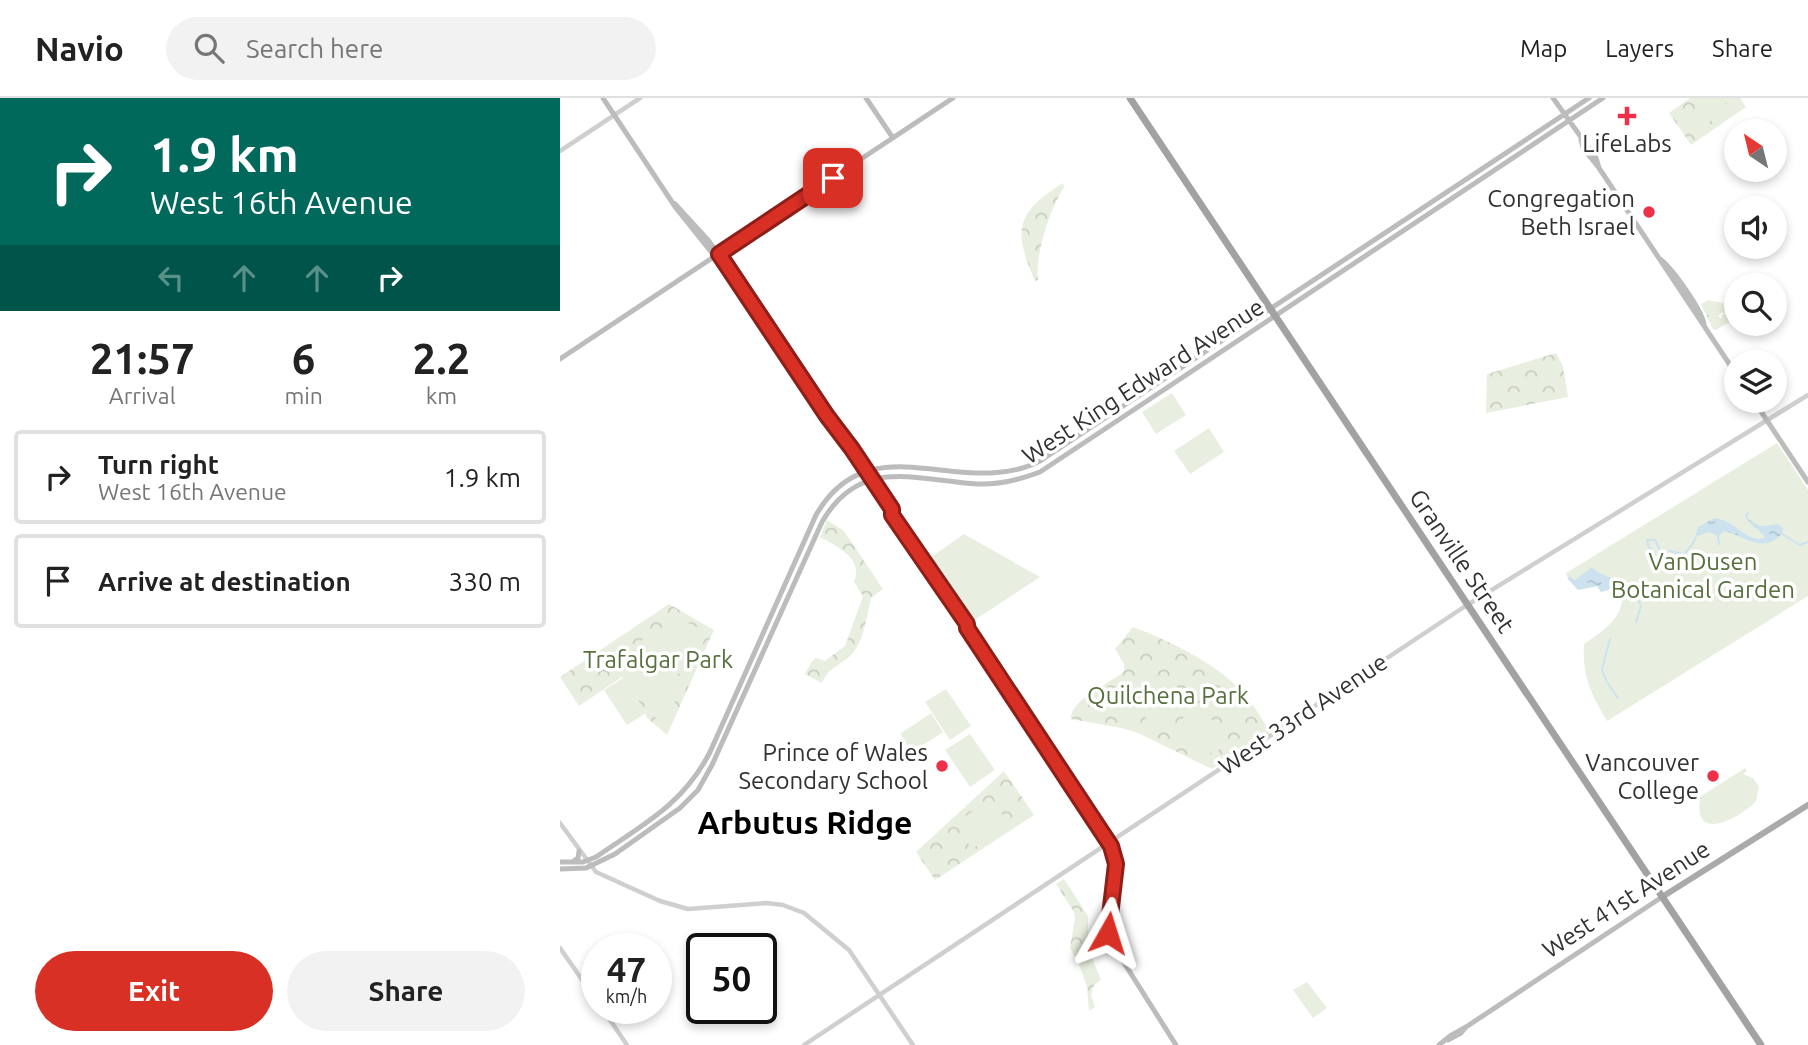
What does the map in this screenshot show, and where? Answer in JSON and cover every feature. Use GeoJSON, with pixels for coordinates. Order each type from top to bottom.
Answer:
{"type":"FeatureCollection","features":[{"type":"Feature","properties":{"kind":"highway","name":"Granville Street"},"geometry":{"type":"LineString","coordinates":[[1130,98],[1762,1045]]}},
{"type":"Feature","properties":{"kind":"main road"},"geometry":{"type":"LineString","coordinates":[[603,98],[676,208],[717,255],[743,291],[865,472],[887,512],[892,515],[1109,843],[1116,864],[1108,927],[1109,939],[1176,1045]]}},
{"type":"Feature","properties":{"kind":"main road"},"geometry":{"type":"LineString","coordinates":[[866,98],[893,138]]}},
{"type":"Feature","properties":{"kind":"main road"},"geometry":{"type":"LineString","coordinates":[[560,359],[953,98]]}},
{"type":"Feature","properties":{"kind":"main road"},"geometry":{"type":"LineString","coordinates":[[1553,98],[1724,356]]}},
{"type":"Feature","properties":{"kind":"main road","name":"West King Edward Avenue"},"geometry":{"type":"LineString","coordinates":[[560,869],[576,870],[588,864],[667,808],[694,780],[709,754],[816,516],[835,490],[865,472],[901,466],[993,475],[1033,465],[1589,98]]}},
{"type":"Feature","properties":{"kind":"main road","name":"West King Edward Avenue"},"geometry":{"type":"LineString","coordinates":[[560,862],[588,864],[605,861],[675,812],[698,790],[718,754],[822,522],[838,499],[855,486],[887,475],[995,484],[1040,472],[1603,98]]}},
{"type":"Feature","properties":{"kind":"main road"},"geometry":{"type":"LineString","coordinates":[[1762,413],[1808,482]]}},
{"type":"Feature","properties":{"kind":"main road","name":"West 41st Avenue"},"geometry":{"type":"LineString","coordinates":[[1439,1045],[1461,1033],[1466,1027],[1662,897],[1808,805]]}},
{"type":"Feature","properties":{"kind":"main road"},"geometry":{"type":"LineString","coordinates":[[571,863],[578,858],[579,851]]}},
{"type":"Feature","properties":{"kind":"street"},"geometry":{"type":"LineString","coordinates":[[560,151],[640,98]]}},
{"type":"Feature","properties":{"kind":"street","name":"West 33rd Avenue"},"geometry":{"type":"LineString","coordinates":[[804,1045],[1468,605],[1808,395]]}},
{"type":"Feature","properties":{"kind":"street"},"geometry":{"type":"LineString","coordinates":[[560,822],[588,864],[600,875],[660,901],[688,909],[766,903],[794,908],[804,913],[849,950],[914,1045]]}},
{"type":"Feature","properties":{"kind":"street"},"geometry":{"type":"LineString","coordinates":[[560,948],[581,978]]}},
{"type":"Feature","properties":{"kind":"street"},"geometry":{"type":"LineString","coordinates":[[613,1024],[627,1045]]}},
{"type":"Feature","properties":{"kind":"green space"},"geometry":{"type":"Polygon","coordinates":[[[1690,98],[1740,98],[1746,107],[1729,119],[1724,119],[1724,122],[1691,145],[1669,113],[1690,98]]]}},
{"type":"Feature","properties":{"kind":"green space"},"geometry":{"type":"Polygon","coordinates":[[[1713,98],[1721,98],[1726,104],[1732,99],[1739,100],[1744,108],[1734,115],[1726,110],[1701,128],[1691,113],[1713,98]]]}},
{"type":"Feature","properties":{"kind":"green space"},"geometry":{"type":"Polygon","coordinates":[[[1063,183],[1064,187],[1045,232],[1039,258],[1038,280],[1035,281],[1023,249],[1023,224],[1035,204],[1063,183]]]}},
{"type":"Feature","properties":{"kind":"green space"},"geometry":{"type":"Polygon","coordinates":[[[1708,300],[1724,303],[1724,313],[1718,316],[1721,319],[1724,314],[1724,325],[1713,329],[1701,304],[1708,300]]]}},
{"type":"Feature","properties":{"kind":"green space"},"geometry":{"type":"Polygon","coordinates":[[[1556,353],[1563,366],[1568,397],[1486,413],[1487,374],[1556,353]]]}},
{"type":"Feature","properties":{"kind":"green space"},"geometry":{"type":"Polygon","coordinates":[[[1172,393],[1186,415],[1156,434],[1142,412],[1172,393]]]}},
{"type":"Feature","properties":{"kind":"green space"},"geometry":{"type":"Polygon","coordinates":[[[1209,428],[1224,452],[1190,474],[1174,451],[1209,428]]]}},
{"type":"Feature","properties":{"kind":"green space","name":"VanDusen Botanical Garden"},"geometry":{"type":"Polygon","coordinates":[[[1777,443],[1808,490],[1808,596],[1607,721],[1589,684],[1584,666],[1584,644],[1615,617],[1622,603],[1622,595],[1615,588],[1601,592],[1597,586],[1578,590],[1566,573],[1777,443]]]}},
{"type":"Feature","properties":{"kind":"green space"},"geometry":{"type":"Polygon","coordinates":[[[827,520],[844,531],[883,589],[871,598],[859,644],[846,660],[831,670],[822,683],[805,674],[816,658],[825,661],[845,646],[863,596],[854,582],[856,574],[852,560],[820,537],[827,520]]]}},
{"type":"Feature","properties":{"kind":"green space"},"geometry":{"type":"Polygon","coordinates":[[[964,534],[1040,577],[970,623],[927,560],[964,534]]]}},
{"type":"Feature","properties":{"kind":"green space","name":"Trafalgar Park"},"geometry":{"type":"Polygon","coordinates":[[[669,604],[714,630],[667,735],[646,717],[622,677],[579,706],[560,677],[669,604]]]}},
{"type":"Feature","properties":{"kind":"green space"},"geometry":{"type":"Polygon","coordinates":[[[681,620],[706,631],[707,634],[693,664],[689,661],[680,673],[673,677],[678,686],[651,703],[642,689],[637,692],[623,672],[624,668],[639,658],[641,643],[649,633],[661,628],[676,629],[681,620]]]}},
{"type":"Feature","properties":{"kind":"green space","name":"Quilchena Park"},"geometry":{"type":"Polygon","coordinates":[[[1133,627],[1212,666],[1239,688],[1270,732],[1212,769],[1138,733],[1071,719],[1072,712],[1084,698],[1124,671],[1124,664],[1115,649],[1133,627]]]}},
{"type":"Feature","properties":{"kind":"green space"},"geometry":{"type":"Polygon","coordinates":[[[1148,675],[1176,715],[1155,731],[1126,689],[1148,675]]]}},
{"type":"Feature","properties":{"kind":"green space"},"geometry":{"type":"Polygon","coordinates":[[[623,678],[646,713],[627,725],[604,690],[623,678]]]}},
{"type":"Feature","properties":{"kind":"green space"},"geometry":{"type":"Polygon","coordinates":[[[946,689],[971,726],[950,740],[925,702],[946,689]]]}},
{"type":"Feature","properties":{"kind":"green space"},"geometry":{"type":"Polygon","coordinates":[[[671,693],[675,713],[672,722],[664,730],[648,706],[671,693]]]}},
{"type":"Feature","properties":{"kind":"green space"},"geometry":{"type":"Polygon","coordinates":[[[1203,705],[1226,744],[1212,755],[1207,743],[1198,749],[1180,720],[1203,705]]]}},
{"type":"Feature","properties":{"kind":"green space"},"geometry":{"type":"Polygon","coordinates":[[[931,713],[943,732],[912,752],[900,734],[931,713]]]}},
{"type":"Feature","properties":{"kind":"green space"},"geometry":{"type":"Polygon","coordinates":[[[970,734],[995,770],[970,787],[945,750],[970,734]]]}},
{"type":"Feature","properties":{"kind":"green space"},"geometry":{"type":"Polygon","coordinates":[[[1745,768],[1747,771],[1743,774],[1753,778],[1759,787],[1756,801],[1740,814],[1720,823],[1711,824],[1704,821],[1700,813],[1700,800],[1693,801],[1745,768]]]}},
{"type":"Feature","properties":{"kind":"green space"},"geometry":{"type":"Polygon","coordinates":[[[1004,771],[1034,815],[935,880],[916,852],[1004,771]]]}},
{"type":"Feature","properties":{"kind":"green space"},"geometry":{"type":"Polygon","coordinates":[[[992,799],[1009,825],[972,849],[955,823],[992,799]]]}},
{"type":"Feature","properties":{"kind":"green space"},"geometry":{"type":"Polygon","coordinates":[[[1064,879],[1088,916],[1088,947],[1101,980],[1094,985],[1091,995],[1095,1007],[1089,1011],[1087,987],[1070,948],[1074,912],[1056,884],[1064,879]]]}},
{"type":"Feature","properties":{"kind":"green space"},"geometry":{"type":"Polygon","coordinates":[[[1307,982],[1327,1008],[1313,1018],[1293,990],[1307,982]]]}},
{"type":"Feature","properties":{"kind":"water"},"geometry":{"type":"Polygon","coordinates":[[[1714,518],[1758,539],[1764,536],[1747,518],[1762,526],[1778,524],[1783,528],[1783,532],[1776,539],[1762,543],[1725,531],[1718,536],[1709,532],[1695,537],[1698,527],[1714,518]]]}},
{"type":"Feature","properties":{"kind":"water"},"geometry":{"type":"Polygon","coordinates":[[[1592,567],[1627,585],[1627,588],[1620,592],[1615,588],[1601,592],[1597,586],[1578,590],[1568,579],[1569,576],[1575,580],[1592,567]]]}},
{"type":"Feature","properties":{"kind":"waterway"},"geometry":{"type":"LineString","coordinates":[[1747,518],[1748,513]]}},
{"type":"Feature","properties":{"kind":"waterway"},"geometry":{"type":"LineString","coordinates":[[1782,534],[1800,545],[1808,542]]}},
{"type":"Feature","properties":{"kind":"waterway"},"geometry":{"type":"LineString","coordinates":[[1718,536],[1719,544]]}},
{"type":"Feature","properties":{"kind":"waterway"},"geometry":{"type":"LineString","coordinates":[[1669,551],[1684,554],[1696,537]]}},
{"type":"Feature","properties":{"kind":"waterway"},"geometry":{"type":"LineString","coordinates":[[1655,554],[1648,546],[1647,540],[1655,540],[1663,552]]}},
{"type":"Feature","properties":{"kind":"waterway"},"geometry":{"type":"LineString","coordinates":[[1628,587],[1636,594],[1640,604]]}},
{"type":"Feature","properties":{"kind":"waterway"},"geometry":{"type":"LineString","coordinates":[[1636,622],[1641,606]]}},
{"type":"Feature","properties":{"kind":"waterway"},"geometry":{"type":"LineString","coordinates":[[1602,669],[1610,639]]}},
{"type":"Feature","properties":{"kind":"waterway"},"geometry":{"type":"LineString","coordinates":[[1602,670],[1606,680]]}},
{"type":"Feature","properties":{"kind":"waterway"},"geometry":{"type":"LineString","coordinates":[[1607,682],[1618,698]]}},
{"type":"Feature","properties":{"kind":"place","name":"LifeLabs"},"geometry":{"type":"Point","coordinates":[1627,116]}},
{"type":"Feature","properties":{"kind":"place","name":"Congregation Beth Israel"},"geometry":{"type":"Point","coordinates":[1649,212]}},
{"type":"Feature","properties":{"kind":"place","name":"Prince of Wales Secondary School"},"geometry":{"type":"Point","coordinates":[942,766]}},
{"type":"Feature","properties":{"kind":"place","name":"Vancouver College"},"geometry":{"type":"Point","coordinates":[1713,776]}},
{"type":"Feature","properties":{"kind":"district","name":"Arbutus Ridge"},"geometry":{"type":"Point","coordinates":[805,822]}},
{"type":"Feature","properties":{"kind":"route"},"geometry":{"type":"LineString","coordinates":[[833,178],[719,254],[865,468],[892,509],[892,515],[967,624],[967,628],[1111,846],[1116,864],[1108,933]]}}]}
